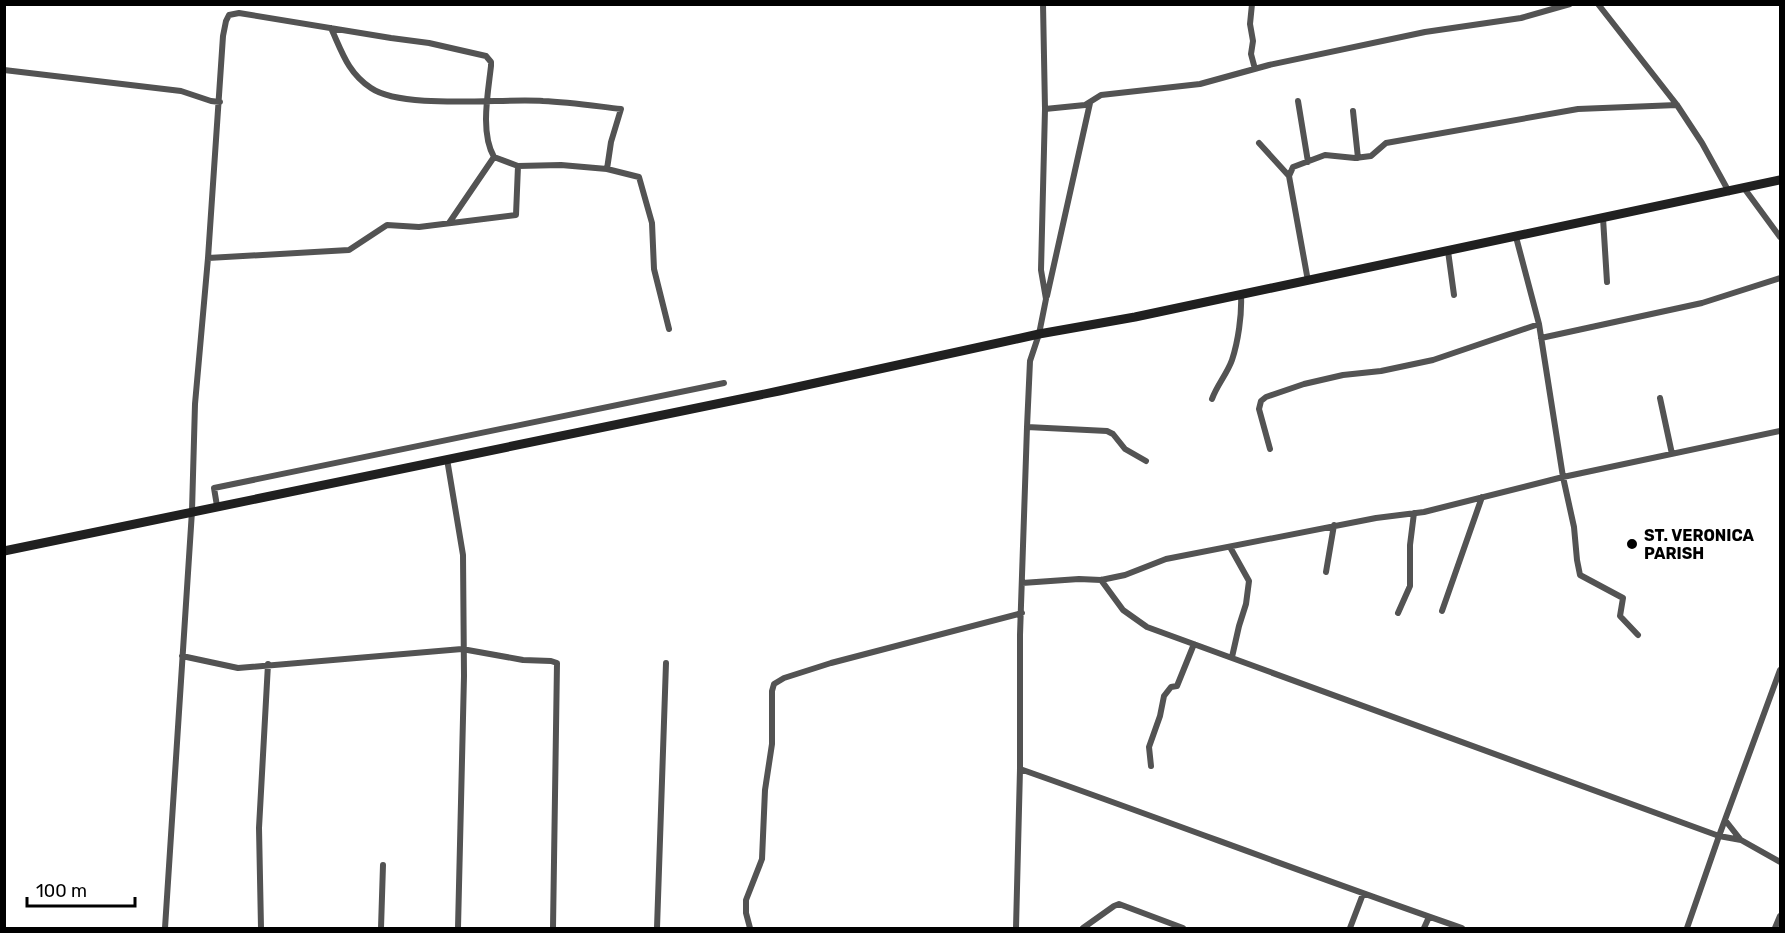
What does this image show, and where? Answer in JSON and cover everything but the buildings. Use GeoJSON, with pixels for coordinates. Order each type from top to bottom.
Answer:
{"type":"FeatureCollection","features":[{"type":"Feature","properties":{"kind":"street"},"geometry":{"type":"LineString","coordinates":[[1043,4],[1046,109],[1041,270],[1046,299]]}},
{"type":"Feature","properties":{"kind":"street"},"geometry":{"type":"LineString","coordinates":[[1252,4],[1251,54],[1255,69]]}},
{"type":"Feature","properties":{"kind":"street"},"geometry":{"type":"LineString","coordinates":[[1046,109],[1090,103],[1101,95],[1200,84],[1255,69],[1425,32],[1521,18],[1570,4]]}},
{"type":"Feature","properties":{"kind":"street"},"geometry":{"type":"LineString","coordinates":[[1598,4],[1677,105],[1730,192]]}},
{"type":"Feature","properties":{"kind":"street"},"geometry":{"type":"LineString","coordinates":[[165,928],[192,511],[195,404],[224,36],[229,15],[239,13],[429,43],[483,54],[491,62],[487,102],[488,146],[494,157],[518,166],[561,165],[607,169],[639,177],[652,223],[654,269],[669,329]]}},
{"type":"Feature","properties":{"kind":"street"},"geometry":{"type":"LineString","coordinates":[[331,28],[354,75],[373,90],[399,99],[542,101],[621,109],[611,142],[607,169]]}},
{"type":"Feature","properties":{"kind":"street"},"geometry":{"type":"LineString","coordinates":[[4,70],[181,91],[220,102]]}},
{"type":"Feature","properties":{"kind":"street"},"geometry":{"type":"LineString","coordinates":[[1298,101],[1308,162]]}},
{"type":"Feature","properties":{"kind":"street"},"geometry":{"type":"LineString","coordinates":[[1016,928],[1020,769],[1020,635],[1030,361],[1039,334],[1090,103]]}},
{"type":"Feature","properties":{"kind":"street"},"geometry":{"type":"LineString","coordinates":[[1289,176],[1293,167],[1325,155],[1358,158],[1371,156],[1386,143],[1578,109],[1677,105]]}},
{"type":"Feature","properties":{"kind":"street"},"geometry":{"type":"LineString","coordinates":[[1353,111],[1358,158]]}},
{"type":"Feature","properties":{"kind":"street"},"geometry":{"type":"LineString","coordinates":[[1258,143],[1289,176],[1308,281]]}},
{"type":"Feature","properties":{"kind":"street"},"geometry":{"type":"LineString","coordinates":[[449,223],[494,157]]}},
{"type":"Feature","properties":{"kind":"street"},"geometry":{"type":"LineString","coordinates":[[208,258],[350,250],[387,225],[418,227],[516,215],[518,166]]}},
{"type":"Feature","properties":{"kind":"street"},"geometry":{"type":"LineString","coordinates":[[4,551],[1039,334],[1241,295],[1780,180]]}},
{"type":"Feature","properties":{"kind":"street"},"geometry":{"type":"LineString","coordinates":[[1744,188],[1780,237]]}},
{"type":"Feature","properties":{"kind":"street"},"geometry":{"type":"LineString","coordinates":[[1603,218],[1607,282]]}},
{"type":"Feature","properties":{"kind":"street"},"geometry":{"type":"LineString","coordinates":[[1516,237],[1539,324],[1563,477],[1574,527],[1576,560],[1580,575],[1623,598],[1620,616],[1638,635]]}},
{"type":"Feature","properties":{"kind":"street"},"geometry":{"type":"LineString","coordinates":[[1448,251],[1454,296]]}},
{"type":"Feature","properties":{"kind":"street"},"geometry":{"type":"LineString","coordinates":[[1541,338],[1702,303],[1780,278]]}},
{"type":"Feature","properties":{"kind":"street"},"geometry":{"type":"LineString","coordinates":[[1212,399],[1215,389],[1232,360],[1242,317],[1241,295]]}},
{"type":"Feature","properties":{"kind":"street"},"geometry":{"type":"LineString","coordinates":[[1270,449],[1259,409],[1261,401],[1266,397],[1304,384],[1433,360],[1539,324]]}},
{"type":"Feature","properties":{"kind":"street"},"geometry":{"type":"LineString","coordinates":[[217,506],[214,488],[724,383]]}},
{"type":"Feature","properties":{"kind":"street"},"geometry":{"type":"LineString","coordinates":[[1660,398],[1672,454]]}},
{"type":"Feature","properties":{"kind":"street"},"geometry":{"type":"LineString","coordinates":[[1027,427],[1100,429],[1113,434],[1125,449],[1146,461]]}},
{"type":"Feature","properties":{"kind":"street"},"geometry":{"type":"LineString","coordinates":[[1022,583],[1078,579],[1101,580],[1125,575],[1166,559],[1334,525],[1424,512],[1563,477],[1780,431]]}},
{"type":"Feature","properties":{"kind":"street"},"geometry":{"type":"LineString","coordinates":[[447,459],[463,555],[464,676],[458,928]]}},
{"type":"Feature","properties":{"kind":"street"},"geometry":{"type":"LineString","coordinates":[[1442,611],[1482,497]]}},
{"type":"Feature","properties":{"kind":"street"},"geometry":{"type":"LineString","coordinates":[[1398,613],[1410,585],[1410,544],[1414,513]]}},
{"type":"Feature","properties":{"kind":"street"},"geometry":{"type":"LineString","coordinates":[[1326,572],[1334,525]]}},
{"type":"Feature","properties":{"kind":"street"},"geometry":{"type":"LineString","coordinates":[[1230,547],[1249,581],[1246,604],[1232,657]]}},
{"type":"Feature","properties":{"kind":"street"},"geometry":{"type":"LineString","coordinates":[[1101,580],[1123,610],[1147,627],[1719,836],[1741,840],[1780,862]]}},
{"type":"Feature","properties":{"kind":"street"},"geometry":{"type":"LineString","coordinates":[[750,928],[746,913],[746,900],[762,859],[765,790],[772,744],[774,684],[784,678],[831,663],[1022,613]]}},
{"type":"Feature","properties":{"kind":"street"},"geometry":{"type":"LineString","coordinates":[[1151,765],[1149,747],[1160,716],[1164,696],[1171,687],[1177,686],[1194,644]]}},
{"type":"Feature","properties":{"kind":"street"},"geometry":{"type":"LineString","coordinates":[[182,656],[238,668],[462,649],[523,660],[557,663],[553,928]]}},
{"type":"Feature","properties":{"kind":"street"},"geometry":{"type":"LineString","coordinates":[[657,928],[666,663]]}},
{"type":"Feature","properties":{"kind":"street"},"geometry":{"type":"LineString","coordinates":[[261,928],[259,828],[268,664]]}},
{"type":"Feature","properties":{"kind":"street"},"geometry":{"type":"LineString","coordinates":[[1687,928],[1780,670]]}},
{"type":"Feature","properties":{"kind":"street"},"geometry":{"type":"LineString","coordinates":[[1020,769],[1462,928]]}},
{"type":"Feature","properties":{"kind":"street"},"geometry":{"type":"LineString","coordinates":[[1725,820],[1741,840]]}},
{"type":"Feature","properties":{"kind":"street"},"geometry":{"type":"LineString","coordinates":[[381,928],[384,865]]}},
{"type":"Feature","properties":{"kind":"street"},"geometry":{"type":"LineString","coordinates":[[1350,928],[1363,894]]}},
{"type":"Feature","properties":{"kind":"street"},"geometry":{"type":"LineString","coordinates":[[1083,928],[1119,904],[1173,927],[1183,928]]}},
{"type":"Feature","properties":{"kind":"street"},"geometry":{"type":"LineString","coordinates":[[1775,928],[1780,916]]}},
{"type":"Feature","properties":{"kind":"street"},"geometry":{"type":"LineString","coordinates":[[1424,928],[1430,917]]}},
{"type":"Feature","properties":{"kind":"place","name":"ST. VERONICA PARISH"},"geometry":{"type":"Point","coordinates":[1632,544]}}]}
